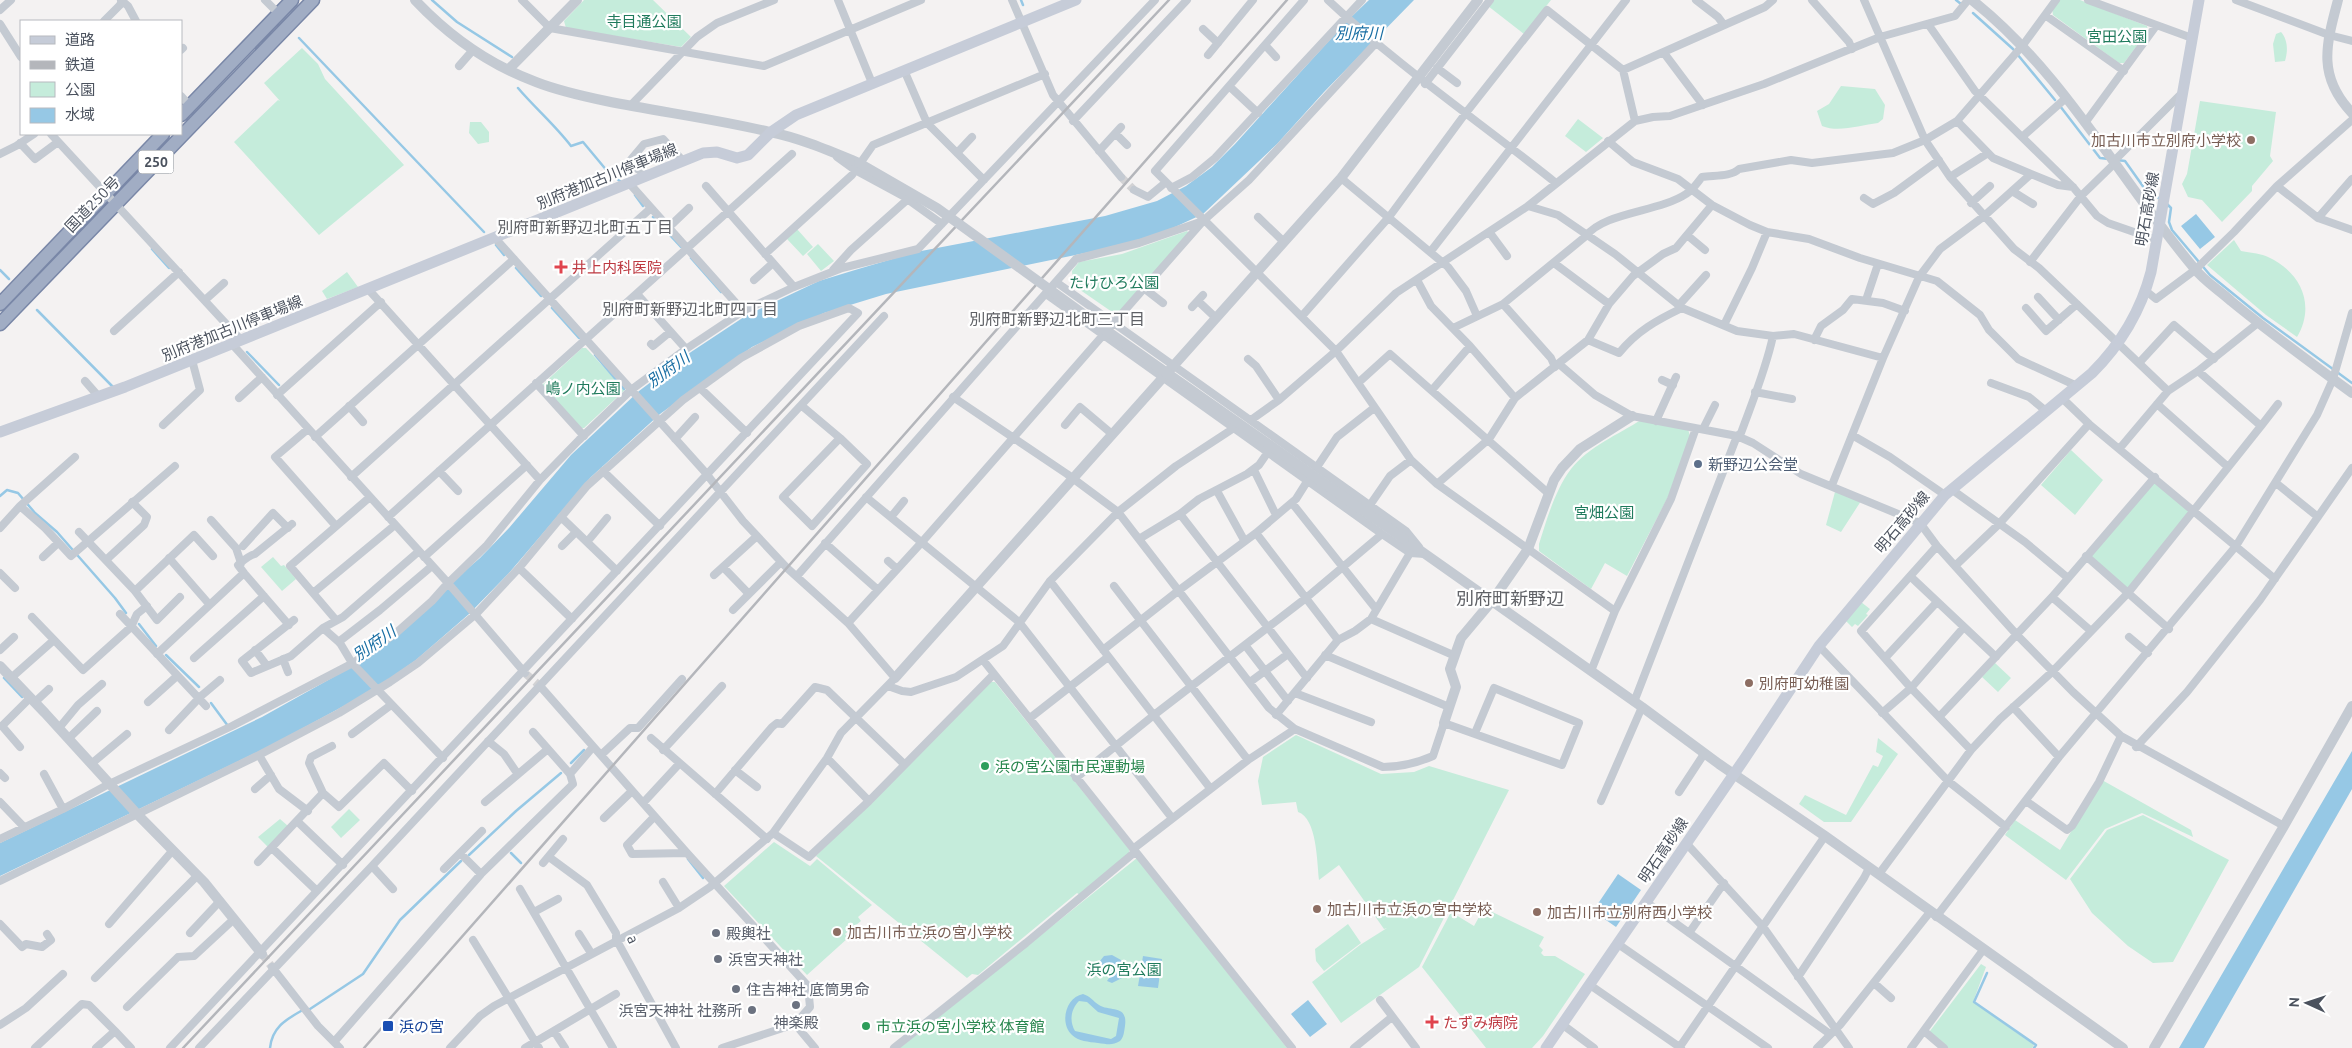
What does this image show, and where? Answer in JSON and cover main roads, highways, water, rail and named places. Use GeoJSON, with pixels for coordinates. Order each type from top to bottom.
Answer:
{"type":"FeatureCollection","features":[{"type":"Feature","properties":{"kind":"highway"},"geometry":{"type":"LineString","coordinates":[[186,111],[292,0]]}},
{"type":"Feature","properties":{"kind":"highway","name":"国道250号"},"geometry":{"type":"LineString","coordinates":[[0,324],[313,0]]}},
{"type":"Feature","properties":{"kind":"highway","name":"国道250号"},"geometry":{"type":"LineString","coordinates":[[0,304],[162,135]]}},
{"type":"Feature","properties":{"kind":"main road","name":"別府港加古川停車場線"},"geometry":{"type":"LineString","coordinates":[[0,432],[99,397],[683,161],[708,152],[743,157],[752,152],[771,132],[796,115],[1076,0]]}},
{"type":"Feature","properties":{"kind":"main road","name":"明石高砂線"},"geometry":{"type":"LineString","coordinates":[[1546,1048],[1819,646],[1920,523],[1948,492],[2077,386],[2103,362],[2118,343],[2146,292],[2198,0]]}},
{"type":"Feature","properties":{"kind":"water","name":"別府川"},"geometry":{"type":"Polygon","coordinates":[[[1369,0],[1414,0],[1324,92],[1277,144],[1203,214],[1160,234],[1124,245],[886,294],[824,313],[752,347],[660,414],[591,477],[509,573],[469,614],[416,660],[375,689],[272,745],[0,876],[0,843],[262,717],[355,665],[480,558],[509,528],[571,455],[639,391],[691,352],[747,315],[819,281],[916,252],[1105,216],[1157,201],[1186,186],[1212,167],[1347,21],[1369,0]]]}},
{"type":"Feature","properties":{"kind":"water"},"geometry":{"type":"Polygon","coordinates":[[[2196,214],[2215,237],[2200,249],[2181,226],[2196,214]]]}},
{"type":"Feature","properties":{"kind":"water"},"geometry":{"type":"Polygon","coordinates":[[[2352,751],[2352,789],[2204,1048],[2179,1048],[2352,751]]]}},
{"type":"Feature","properties":{"kind":"water"},"geometry":{"type":"Polygon","coordinates":[[[1618,874],[1641,890],[1616,927],[1593,911],[1618,874]]]}},
{"type":"Feature","properties":{"kind":"water"},"geometry":{"type":"Polygon","coordinates":[[[1112,955],[1121,960],[1125,969],[1122,978],[1112,983],[1107,981],[1112,974],[1106,969],[1098,975],[1095,967],[1104,956],[1112,955]]]}},
{"type":"Feature","properties":{"kind":"water"},"geometry":{"type":"Polygon","coordinates":[[[1143,956],[1162,959],[1158,988],[1138,986],[1143,956]]]}},
{"type":"Feature","properties":{"kind":"water"},"geometry":{"type":"Polygon","coordinates":[[[1083,994],[1103,1007],[1117,1010],[1124,1014],[1125,1026],[1120,1041],[1114,1044],[1091,1042],[1080,1040],[1072,1035],[1068,1030],[1065,1018],[1069,1005],[1077,996],[1083,994]],[[1079,1001],[1074,1008],[1072,1019],[1075,1031],[1111,1039],[1116,1036],[1119,1018],[1098,1012],[1087,1002],[1079,1001]]]}},
{"type":"Feature","properties":{"kind":"water"},"geometry":{"type":"Polygon","coordinates":[[[1308,1000],[1327,1024],[1310,1037],[1291,1014],[1308,1000]]]}},
{"type":"Feature","properties":{"kind":"waterway"},"geometry":{"type":"LineString","coordinates":[[432,0],[457,22],[512,57]]}},
{"type":"Feature","properties":{"kind":"waterway"},"geometry":{"type":"LineString","coordinates":[[1021,0],[1023,5]]}},
{"type":"Feature","properties":{"kind":"waterway"},"geometry":{"type":"LineString","coordinates":[[1956,0],[1961,4]]}},
{"type":"Feature","properties":{"kind":"waterway"},"geometry":{"type":"LineString","coordinates":[[1973,13],[2013,49],[2055,100]]}},
{"type":"Feature","properties":{"kind":"waterway"},"geometry":{"type":"LineString","coordinates":[[299,38],[484,232]]}},
{"type":"Feature","properties":{"kind":"waterway"},"geometry":{"type":"LineString","coordinates":[[518,88],[571,146],[583,142],[608,172],[620,181]]}},
{"type":"Feature","properties":{"kind":"waterway"},"geometry":{"type":"LineString","coordinates":[[2060,106],[2100,158],[2109,159]]}},
{"type":"Feature","properties":{"kind":"waterway"},"geometry":{"type":"LineString","coordinates":[[2117,160],[2125,161],[2147,192],[2161,199]]}},
{"type":"Feature","properties":{"kind":"waterway"},"geometry":{"type":"LineString","coordinates":[[635,195],[643,206]]}},
{"type":"Feature","properties":{"kind":"waterway"},"geometry":{"type":"LineString","coordinates":[[2167,204],[2171,208],[2169,222],[2172,230],[2210,275],[2263,318],[2352,383]]}},
{"type":"Feature","properties":{"kind":"waterway"},"geometry":{"type":"LineString","coordinates":[[653,217],[681,247]]}},
{"type":"Feature","properties":{"kind":"waterway"},"geometry":{"type":"LineString","coordinates":[[496,245],[504,255]]}},
{"type":"Feature","properties":{"kind":"waterway"},"geometry":{"type":"LineString","coordinates":[[152,249],[169,268]]}},
{"type":"Feature","properties":{"kind":"waterway"},"geometry":{"type":"LineString","coordinates":[[691,258],[721,292]]}},
{"type":"Feature","properties":{"kind":"waterway"},"geometry":{"type":"LineString","coordinates":[[516,268],[541,296]]}},
{"type":"Feature","properties":{"kind":"waterway"},"geometry":{"type":"LineString","coordinates":[[0,270],[9,279]]}},
{"type":"Feature","properties":{"kind":"waterway"},"geometry":{"type":"LineString","coordinates":[[552,308],[579,338]]}},
{"type":"Feature","properties":{"kind":"waterway"},"geometry":{"type":"LineString","coordinates":[[37,310],[113,387]]}},
{"type":"Feature","properties":{"kind":"waterway"},"geometry":{"type":"LineString","coordinates":[[247,352],[279,385]]}},
{"type":"Feature","properties":{"kind":"waterway"},"geometry":{"type":"LineString","coordinates":[[595,355],[624,389]]}},
{"type":"Feature","properties":{"kind":"waterway"},"geometry":{"type":"LineString","coordinates":[[0,496],[7,490],[18,493],[35,513],[57,532],[126,613]]}},
{"type":"Feature","properties":{"kind":"waterway"},"geometry":{"type":"LineString","coordinates":[[139,624],[156,646]]}},
{"type":"Feature","properties":{"kind":"waterway"},"geometry":{"type":"LineString","coordinates":[[166,655],[199,687]]}},
{"type":"Feature","properties":{"kind":"waterway"},"geometry":{"type":"LineString","coordinates":[[4,678],[22,697]]}},
{"type":"Feature","properties":{"kind":"waterway"},"geometry":{"type":"LineString","coordinates":[[211,703],[228,726]]}},
{"type":"Feature","properties":{"kind":"waterway"},"geometry":{"type":"LineString","coordinates":[[571,763],[584,750]]}},
{"type":"Feature","properties":{"kind":"waterway"},"geometry":{"type":"LineString","coordinates":[[469,855],[516,811],[561,773]]}},
{"type":"Feature","properties":{"kind":"waterway"},"geometry":{"type":"LineString","coordinates":[[511,853],[521,863]]}},
{"type":"Feature","properties":{"kind":"waterway"},"geometry":{"type":"LineString","coordinates":[[688,859],[703,878]]}},
{"type":"Feature","properties":{"kind":"waterway"},"geometry":{"type":"LineString","coordinates":[[310,1009],[363,974],[400,920],[461,861]]}},
{"type":"Feature","properties":{"kind":"waterway"},"geometry":{"type":"LineString","coordinates":[[1987,973],[1974,1002],[2036,1045],[2034,1048]]}},
{"type":"Feature","properties":{"kind":"waterway"},"geometry":{"type":"LineString","coordinates":[[270,1048],[273,1035],[280,1025],[301,1011]]}},
{"type":"Feature","properties":{"kind":"tunnel"},"geometry":{"type":"LineString","coordinates":[[1121,177],[1134,190]]}},
{"type":"Feature","properties":{"kind":"tunnel"},"geometry":{"type":"LineString","coordinates":[[526,674],[540,686]]}},
{"type":"Feature","properties":{"kind":"tunnel"},"geometry":{"type":"LineString","coordinates":[[262,954],[272,967]]}},
{"type":"Feature","properties":{"kind":"railway"},"geometry":{"type":"LineString","coordinates":[[183,1048],[1169,0]]}},
{"type":"Feature","properties":{"kind":"railway"},"geometry":{"type":"LineString","coordinates":[[364,1048],[1287,0]]}},
{"type":"Feature","properties":{"kind":"place","name":"加古川市立別府小学校"},"geometry":{"type":"Point","coordinates":[2251,140]}},
{"type":"Feature","properties":{"kind":"place","name":"井上内科医院"},"geometry":{"type":"Point","coordinates":[561,267]}},
{"type":"Feature","properties":{"kind":"place","name":"新野辺公会堂"},"geometry":{"type":"Point","coordinates":[1698,464]}},
{"type":"Feature","properties":{"kind":"place","name":"別府町幼稚園"},"geometry":{"type":"Point","coordinates":[1749,683]}},
{"type":"Feature","properties":{"kind":"place","name":"浜の宮公園市民運動場"},"geometry":{"type":"Point","coordinates":[985,766]}},
{"type":"Feature","properties":{"kind":"place","name":"加古川市立浜の宮中学校"},"geometry":{"type":"Point","coordinates":[1317,909]}},
{"type":"Feature","properties":{"kind":"place","name":"加古川市立別府西小学校"},"geometry":{"type":"Point","coordinates":[1537,912]}},
{"type":"Feature","properties":{"kind":"place","name":"加古川市立浜の宮小学校"},"geometry":{"type":"Point","coordinates":[837,932]}},
{"type":"Feature","properties":{"kind":"place","name":"殿輿社"},"geometry":{"type":"Point","coordinates":[716,933]}},
{"type":"Feature","properties":{"kind":"place","name":"浜宮天神社"},"geometry":{"type":"Point","coordinates":[718,959]}},
{"type":"Feature","properties":{"kind":"place","name":"住吉神社 底筒男命"},"geometry":{"type":"Point","coordinates":[736,989]}},
{"type":"Feature","properties":{"kind":"place","name":"神楽殿"},"geometry":{"type":"Point","coordinates":[796,1005]}},
{"type":"Feature","properties":{"kind":"place","name":"浜宮天神社 社務所"},"geometry":{"type":"Point","coordinates":[752,1010]}},
{"type":"Feature","properties":{"kind":"place","name":"たずみ病院"},"geometry":{"type":"Point","coordinates":[1432,1022]}},
{"type":"Feature","properties":{"kind":"place","name":"浜の宮"},"geometry":{"type":"Point","coordinates":[388,1026]}},
{"type":"Feature","properties":{"kind":"place","name":"市立浜の宮小学校 体育館"},"geometry":{"type":"Point","coordinates":[866,1026]}},
{"type":"Feature","properties":{"kind":"district","name":"別府町新野辺北町五丁目"},"geometry":{"type":"Point","coordinates":[585,227]}},
{"type":"Feature","properties":{"kind":"district","name":"別府町新野辺北町四丁目"},"geometry":{"type":"Point","coordinates":[690,309]}},
{"type":"Feature","properties":{"kind":"district","name":"別府町新野辺北町三丁目"},"geometry":{"type":"Point","coordinates":[1057,319]}},
{"type":"Feature","properties":{"kind":"district","name":"別府町新野辺"},"geometry":{"type":"Point","coordinates":[1510,598]}},
{"type":"Feature","properties":{"kind":"park label","name":"寺目通公園"},"geometry":{"type":"Point","coordinates":[644,21]}},
{"type":"Feature","properties":{"kind":"park label","name":"宮田公園"},"geometry":{"type":"Point","coordinates":[2117,36]}},
{"type":"Feature","properties":{"kind":"park label","name":"たけひろ公園"},"geometry":{"type":"Point","coordinates":[1114,282]}},
{"type":"Feature","properties":{"kind":"park label","name":"嶋ノ内公園"},"geometry":{"type":"Point","coordinates":[583,388]}},
{"type":"Feature","properties":{"kind":"park label","name":"宮畑公園"},"geometry":{"type":"Point","coordinates":[1604,512]}},
{"type":"Feature","properties":{"kind":"park label","name":"浜の宮公園"},"geometry":{"type":"Point","coordinates":[1124,969]}}]}
